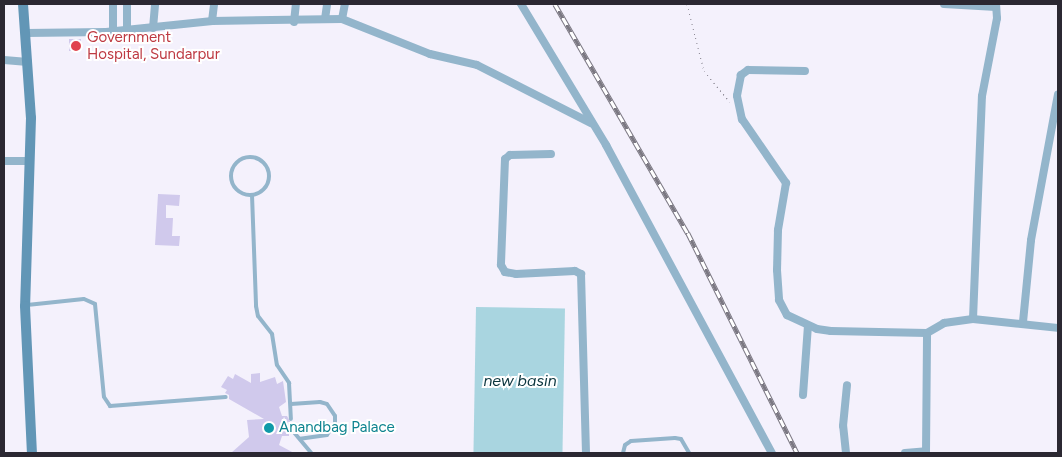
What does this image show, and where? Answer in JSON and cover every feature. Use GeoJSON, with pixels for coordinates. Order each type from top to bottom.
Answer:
{"type":"FeatureCollection","features":[{"type":"Feature","properties":{"kind":"main road"},"geometry":{"type":"LineString","coordinates":[[23,4],[31,118],[25,306],[32,453]]}},
{"type":"Feature","properties":{"kind":"street"},"geometry":{"type":"LineString","coordinates":[[113,4],[113,31]]}},
{"type":"Feature","properties":{"kind":"street"},"geometry":{"type":"LineString","coordinates":[[127,4],[127,30]]}},
{"type":"Feature","properties":{"kind":"street"},"geometry":{"type":"LineString","coordinates":[[153,28],[156,4]]}},
{"type":"Feature","properties":{"kind":"street"},"geometry":{"type":"LineString","coordinates":[[212,22],[214,4]]}},
{"type":"Feature","properties":{"kind":"street"},"geometry":{"type":"LineString","coordinates":[[294,22],[296,4]]}},
{"type":"Feature","properties":{"kind":"street"},"geometry":{"type":"LineString","coordinates":[[325,19],[327,4]]}},
{"type":"Feature","properties":{"kind":"street"},"geometry":{"type":"LineString","coordinates":[[342,19],[344,4]]}},
{"type":"Feature","properties":{"kind":"street"},"geometry":{"type":"LineString","coordinates":[[521,4],[592,123],[772,453]]}},
{"type":"Feature","properties":{"kind":"street"},"geometry":{"type":"LineString","coordinates":[[944,4],[996,5],[982,96],[973,319]]}},
{"type":"Feature","properties":{"kind":"street"},"geometry":{"type":"LineString","coordinates":[[26,33],[113,31],[212,22],[294,22],[342,19],[430,54],[477,65],[592,123]]}},
{"type":"Feature","properties":{"kind":"street"},"geometry":{"type":"LineString","coordinates":[[4,60],[28,62]]}},
{"type":"Feature","properties":{"kind":"street"},"geometry":{"type":"LineString","coordinates":[[805,71],[757,69],[744,72],[737,96],[739,112],[786,183],[778,230],[779,300],[787,315],[808,326],[831,331],[927,333],[944,323],[973,319],[1023,322],[1058,328]]}},
{"type":"Feature","properties":{"kind":"street"},"geometry":{"type":"LineString","coordinates":[[1023,322],[1031,240],[1058,94]]}},
{"type":"Feature","properties":{"kind":"street"},"geometry":{"type":"LineString","coordinates":[[551,154],[510,155],[505,159],[501,265],[505,272],[516,274],[575,271],[581,274],[586,453]]}},
{"type":"Feature","properties":{"kind":"street"},"geometry":{"type":"LineString","coordinates":[[4,161],[29,162]]}},
{"type":"Feature","properties":{"kind":"street"},"geometry":{"type":"LineString","coordinates":[[803,395],[808,326]]}},
{"type":"Feature","properties":{"kind":"street"},"geometry":{"type":"LineString","coordinates":[[905,453],[926,452],[927,333]]}},
{"type":"Feature","properties":{"kind":"street"},"geometry":{"type":"LineString","coordinates":[[846,453],[843,426],[847,385]]}},
{"type":"Feature","properties":{"kind":"lane"},"geometry":{"type":"LineString","coordinates":[[251,157],[267,166],[270,179],[264,190],[252,196],[240,193],[231,177],[239,160],[251,157]]}},
{"type":"Feature","properties":{"kind":"lane"},"geometry":{"type":"LineString","coordinates":[[252,196],[256,306],[258,316],[272,334],[277,365],[288,383],[291,418]]}},
{"type":"Feature","properties":{"kind":"lane"},"geometry":{"type":"LineString","coordinates":[[25,306],[84,300],[95,304],[104,397],[110,406],[226,397]]}},
{"type":"Feature","properties":{"kind":"lane"},"geometry":{"type":"LineString","coordinates":[[291,404],[320,402],[327,404],[335,416],[335,423],[327,435],[300,439]]}},
{"type":"Feature","properties":{"kind":"lane"},"geometry":{"type":"LineString","coordinates":[[292,430],[311,453]]}},
{"type":"Feature","properties":{"kind":"lane"},"geometry":{"type":"LineString","coordinates":[[623,453],[625,445],[631,441],[675,438],[681,439],[689,453]]}},
{"type":"Feature","properties":{"kind":"path"},"geometry":{"type":"LineString","coordinates":[[687,4],[704,71],[739,112]]}},
{"type":"Feature","properties":{"kind":"water","name":"new basin"},"geometry":{"type":"Polygon","coordinates":[[[476,307],[565,309],[562,453],[473,453],[476,307]]]}},
{"type":"Feature","properties":{"kind":"building"},"geometry":{"type":"Polygon","coordinates":[[[69,39],[81,39],[81,51],[69,51],[69,39]]]}},
{"type":"Feature","properties":{"kind":"building"},"geometry":{"type":"Polygon","coordinates":[[[158,194],[180,195],[179,206],[166,205],[166,218],[173,218],[172,236],[180,236],[179,246],[155,245],[158,194]]]}},
{"type":"Feature","properties":{"kind":"building"},"geometry":{"type":"Polygon","coordinates":[[[260,373],[260,382],[275,377],[277,384],[283,381],[286,402],[279,407],[282,416],[287,416],[293,427],[289,428],[289,436],[282,436],[279,445],[294,453],[231,453],[249,437],[247,420],[264,419],[229,399],[229,395],[225,393],[227,390],[221,387],[228,376],[233,379],[235,374],[251,383],[251,374],[260,373]]]}},
{"type":"Feature","properties":{"kind":"railway"},"geometry":{"type":"LineString","coordinates":[[555,4],[688,233],[797,453]]}},
{"type":"Feature","properties":{"kind":"place","name":"Government Hospital, Sundarpur"},"geometry":{"type":"Point","coordinates":[76,46]}},
{"type":"Feature","properties":{"kind":"place","name":"Anandbag Palace"},"geometry":{"type":"Point","coordinates":[269,428]}}]}
